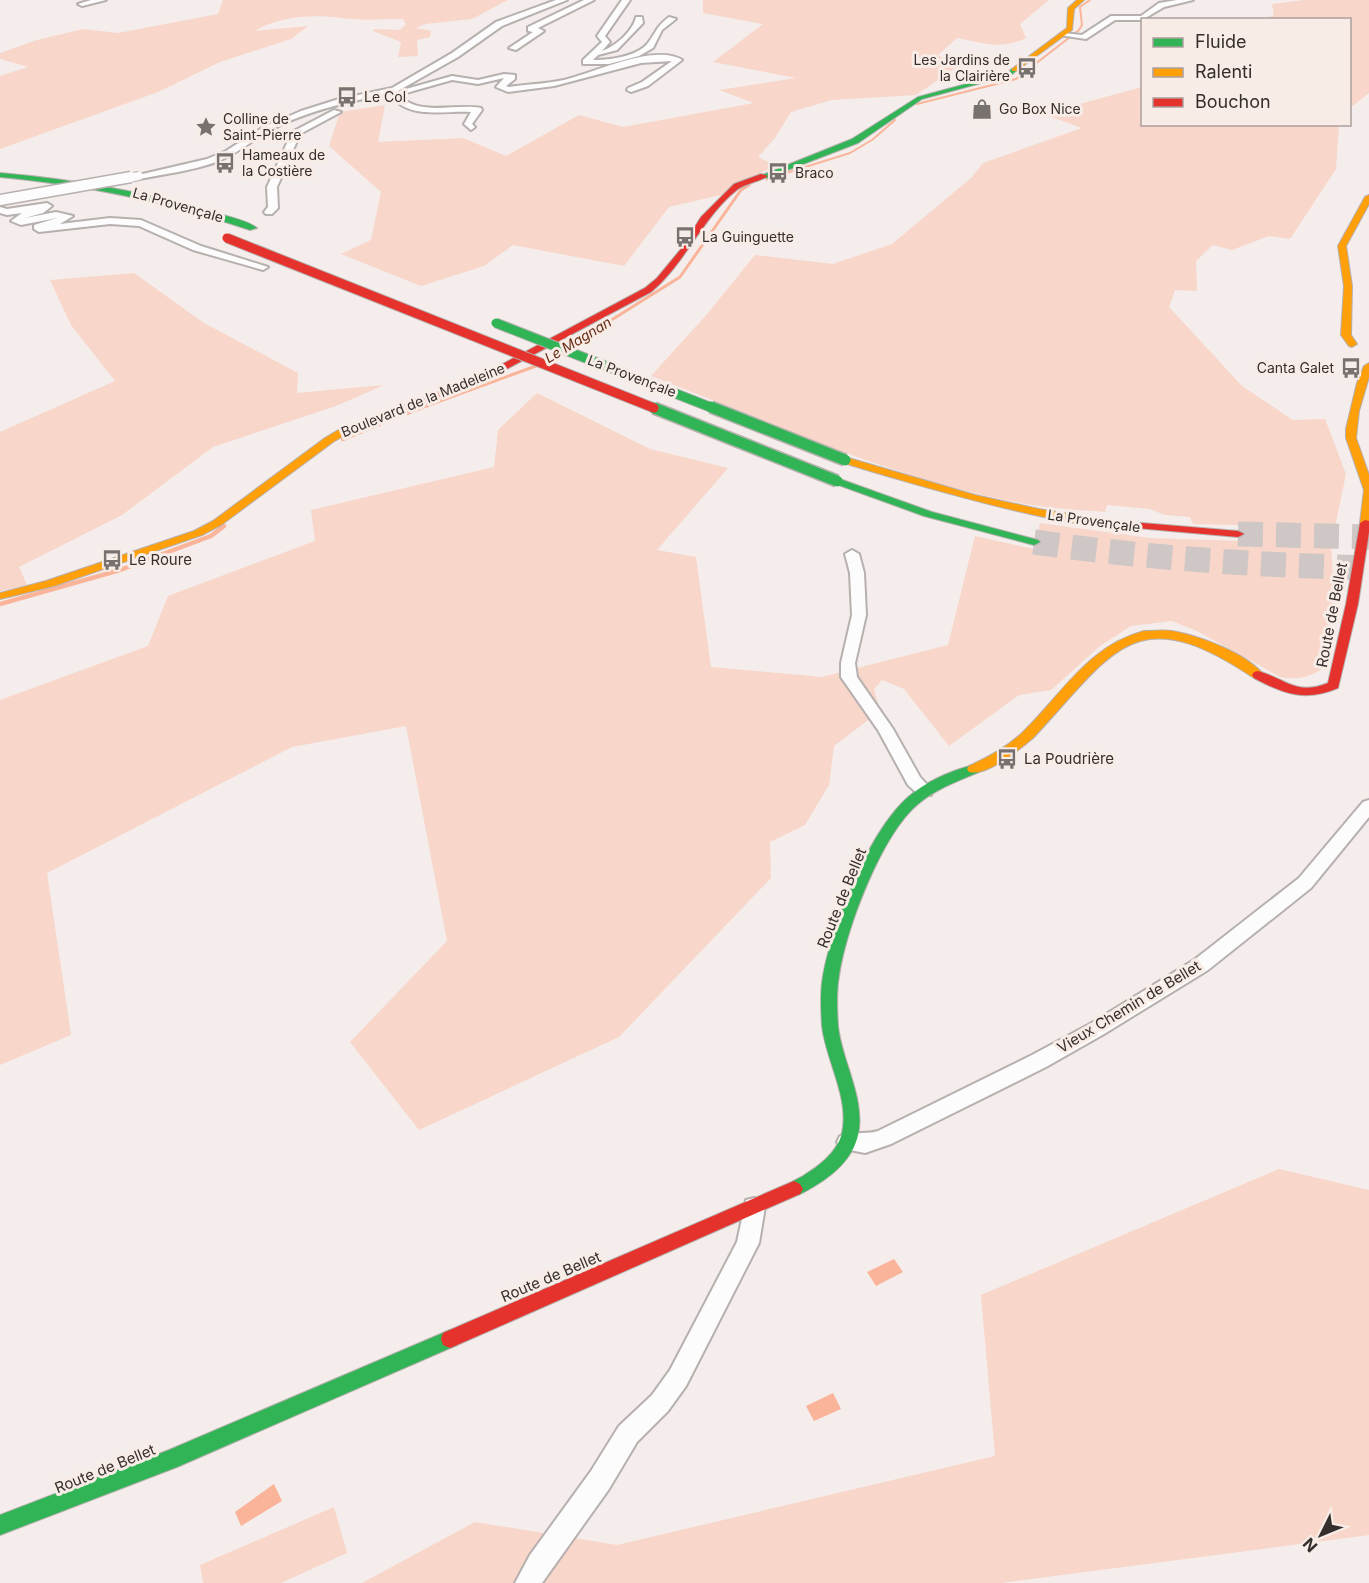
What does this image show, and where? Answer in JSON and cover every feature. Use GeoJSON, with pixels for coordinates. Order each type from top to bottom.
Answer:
{"type":"FeatureCollection","features":[{"type":"Feature","properties":{"kind":"main road"},"geometry":{"type":"LineString","coordinates":[[1069,36],[1072,27],[1071,8],[1081,0]]}},
{"type":"Feature","properties":{"kind":"main road","name":"Boulevard de la Madeleine"},"geometry":{"type":"LineString","coordinates":[[0,596],[59,581],[198,533],[216,523],[344,431],[485,377],[648,290],[668,271],[704,219],[737,186],[855,141],[920,98],[1009,74],[1069,36]]}},
{"type":"Feature","properties":{"kind":"main road","name":"La Provençale"},"geometry":{"type":"LineString","coordinates":[[0,175],[139,192],[199,209],[259,230]]}},
{"type":"Feature","properties":{"kind":"main road","name":"La Provençale"},"geometry":{"type":"LineString","coordinates":[[0,184],[93,196],[178,220]]}},
{"type":"Feature","properties":{"kind":"main road","name":"Route de Bellet"},"geometry":{"type":"LineString","coordinates":[[0,1525],[72,1500],[147,1470],[754,1207],[810,1179],[833,1163],[847,1142],[851,1126],[849,1102],[834,1053],[830,1025],[831,976],[837,951],[880,846],[906,807],[925,792],[1004,754],[1029,733],[1109,648],[1137,635],[1161,633],[1194,640],[1218,649],[1278,685],[1300,693],[1322,692],[1334,685],[1352,604],[1369,490],[1351,438],[1364,357],[1346,335],[1348,286],[1342,246],[1369,197]]}},
{"type":"Feature","properties":{"kind":"main road","name":"La Provençale"},"geometry":{"type":"LineString","coordinates":[[222,236],[837,481],[928,514],[1034,542]]}},
{"type":"Feature","properties":{"kind":"main road","name":"La Provençale"},"geometry":{"type":"LineString","coordinates":[[488,320],[845,460],[940,491],[1029,512],[1132,527],[1238,534]]}},
{"type":"Feature","properties":{"kind":"street"},"geometry":{"type":"LineString","coordinates":[[82,4],[102,0]]}},
{"type":"Feature","properties":{"kind":"street"},"geometry":{"type":"LineString","coordinates":[[392,93],[449,59],[506,20],[563,0]]}},
{"type":"Feature","properties":{"kind":"street"},"geometry":{"type":"LineString","coordinates":[[513,48],[540,31],[531,29],[590,0]]}},
{"type":"Feature","properties":{"kind":"street"},"geometry":{"type":"LineString","coordinates":[[626,0],[601,36],[606,42],[586,62],[609,62],[636,54],[650,46],[659,29],[672,19]]}},
{"type":"Feature","properties":{"kind":"street"},"geometry":{"type":"LineString","coordinates":[[1069,36],[1088,35],[1108,19],[1125,15],[1142,18],[1163,2],[1189,0]]}},
{"type":"Feature","properties":{"kind":"street"},"geometry":{"type":"LineString","coordinates":[[571,18],[579,10],[574,9]]}},
{"type":"Feature","properties":{"kind":"street"},"geometry":{"type":"LineString","coordinates":[[659,29],[673,24],[682,15]]}},
{"type":"Feature","properties":{"kind":"street"},"geometry":{"type":"LineString","coordinates":[[596,53],[608,52],[624,39],[639,23],[639,19]]}},
{"type":"Feature","properties":{"kind":"street"},"geometry":{"type":"LineString","coordinates":[[0,200],[210,161],[229,153],[275,124],[327,105],[425,88],[452,78],[478,82],[512,77],[500,87],[508,90],[569,81],[606,69],[663,57],[678,60],[645,84],[631,90]]}},
{"type":"Feature","properties":{"kind":"street"},"geometry":{"type":"LineString","coordinates":[[392,93],[406,104],[433,111],[476,109],[478,112],[470,118],[468,124],[471,127]]}},
{"type":"Feature","properties":{"kind":"street"},"geometry":{"type":"LineString","coordinates":[[268,212],[273,208],[273,187],[296,132],[352,105],[359,100],[358,98]]}},
{"type":"Feature","properties":{"kind":"street"},"geometry":{"type":"LineString","coordinates":[[0,210],[7,212],[47,206],[41,211],[20,216],[16,221],[21,222],[56,215],[68,216],[36,229],[110,221],[141,223],[197,248],[263,267]]}},
{"type":"Feature","properties":{"kind":"street"},"geometry":{"type":"LineString","coordinates":[[852,554],[857,573],[859,615],[848,663],[849,678],[885,729],[914,781],[925,792]]}},
{"type":"Feature","properties":{"kind":"street","name":"Vieux Chemin de Bellet"},"geometry":{"type":"LineString","coordinates":[[847,1142],[865,1143],[884,1138],[1039,1061],[1097,1029],[1201,965],[1305,883],[1369,806]]}},
{"type":"Feature","properties":{"kind":"street"},"geometry":{"type":"LineString","coordinates":[[528,1583],[539,1564],[600,1480],[628,1434],[660,1403],[678,1378],[741,1258],[748,1242],[754,1207]]}},
{"type":"Feature","properties":{"kind":"shaded area"},"geometry":{"type":"Polygon","coordinates":[[[223,0],[508,0],[472,19],[425,24],[416,28],[431,31],[430,37],[417,40],[418,56],[398,57],[401,42],[373,31],[374,29],[400,30],[406,24],[403,19],[308,16],[274,22],[255,31],[308,26],[291,39],[220,62],[158,92],[0,149],[0,76],[28,67],[0,59],[0,53],[37,40],[83,29],[118,33],[218,14],[223,0]]]}},
{"type":"Feature","properties":{"kind":"shaded area"},"geometry":{"type":"Polygon","coordinates":[[[703,0],[1049,0],[1020,24],[1026,38],[1017,42],[1000,45],[957,38],[938,55],[957,67],[916,95],[832,100],[791,112],[775,138],[758,157],[775,165],[721,195],[669,207],[624,266],[513,245],[484,266],[421,286],[341,254],[371,240],[381,192],[329,146],[340,112],[385,105],[378,142],[463,138],[506,156],[579,115],[623,127],[754,103],[719,90],[796,78],[713,62],[763,24],[703,13],[703,0]]]}},
{"type":"Feature","properties":{"kind":"shaded area"},"geometry":{"type":"Polygon","coordinates":[[[1304,0],[1369,0],[1369,93],[1351,107],[1351,18],[1267,18],[1274,15],[1272,4],[1304,0]]]}},
{"type":"Feature","properties":{"kind":"shaded area"},"geometry":{"type":"Polygon","coordinates":[[[1141,87],[1141,126],[1339,126],[1336,169],[1290,239],[1269,236],[1232,250],[1213,245],[1196,261],[1197,291],[1175,290],[1169,307],[1242,386],[1293,420],[1325,419],[1346,474],[1331,546],[1335,607],[1321,670],[1301,678],[1280,677],[1197,631],[1172,621],[1131,626],[1100,646],[1051,690],[1019,695],[949,746],[904,689],[882,680],[874,689],[880,711],[834,746],[829,785],[805,825],[770,842],[771,878],[619,1037],[419,1130],[350,1042],[447,941],[406,726],[292,747],[47,873],[71,1035],[0,1065],[0,700],[148,646],[168,596],[315,541],[311,510],[494,467],[498,430],[537,393],[650,449],[728,468],[657,550],[696,557],[711,667],[822,677],[948,645],[975,536],[1034,549],[1040,523],[1150,538],[1243,541],[1243,529],[1237,525],[1193,524],[1190,517],[1165,515],[1149,509],[1107,505],[1105,512],[1041,506],[983,495],[935,482],[839,450],[651,376],[708,313],[755,255],[833,264],[892,244],[971,178],[983,163],[1082,128],[1043,114],[1141,87]]]}},
{"type":"Feature","properties":{"kind":"shaded area"},"geometry":{"type":"Polygon","coordinates":[[[134,273],[204,323],[298,373],[297,393],[384,385],[336,406],[213,447],[122,515],[19,567],[27,585],[0,591],[0,432],[115,381],[71,325],[50,280],[134,273]]]}},
{"type":"Feature","properties":{"kind":"shaded area"},"geometry":{"type":"Polygon","coordinates":[[[1279,1169],[1369,1190],[1369,1535],[1001,1583],[362,1583],[475,1522],[617,1545],[995,1456],[981,1295],[1279,1169]]]}},
{"type":"Feature","properties":{"kind":"shaded area"},"geometry":{"type":"Polygon","coordinates":[[[894,1259],[903,1272],[876,1286],[867,1272],[894,1259]]]}},
{"type":"Feature","properties":{"kind":"shaded area"},"geometry":{"type":"Polygon","coordinates":[[[833,1393],[841,1409],[814,1421],[806,1406],[833,1393]]]}},
{"type":"Feature","properties":{"kind":"shaded area"},"geometry":{"type":"Polygon","coordinates":[[[274,1484],[282,1501],[241,1526],[235,1512],[274,1484]]]}},
{"type":"Feature","properties":{"kind":"shaded area"},"geometry":{"type":"Polygon","coordinates":[[[334,1507],[347,1553],[281,1583],[203,1583],[200,1565],[334,1507]]]}},
{"type":"Feature","properties":{"kind":"waterway","name":"Le Magnan"},"geometry":{"type":"LineString","coordinates":[[917,104],[1016,79],[1079,30],[1082,25],[1080,7],[1090,0]]}},
{"type":"Feature","properties":{"kind":"waterway","name":"Le Magnan"},"geometry":{"type":"LineString","coordinates":[[772,177],[767,179],[850,153],[872,140],[895,120]]}},
{"type":"Feature","properties":{"kind":"waterway","name":"Le Magnan"},"geometry":{"type":"LineString","coordinates":[[570,346],[680,277],[741,190],[749,185]]}},
{"type":"Feature","properties":{"kind":"waterway","name":"Le Magnan"},"geometry":{"type":"LineString","coordinates":[[418,409],[536,366]]}},
{"type":"Feature","properties":{"kind":"waterway","name":"Le Magnan"},"geometry":{"type":"LineString","coordinates":[[407,413],[422,407]]}},
{"type":"Feature","properties":{"kind":"waterway","name":"Le Magnan"},"geometry":{"type":"LineString","coordinates":[[343,439],[379,424]]}},
{"type":"Feature","properties":{"kind":"waterway","name":"Le Magnan"},"geometry":{"type":"LineString","coordinates":[[0,604],[120,570],[211,536],[224,526]]}},
{"type":"Feature","properties":{"kind":"tunnel"},"geometry":{"type":"LineString","coordinates":[[1238,534],[1369,537]]}},
{"type":"Feature","properties":{"kind":"tunnel"},"geometry":{"type":"LineString","coordinates":[[1034,542],[1201,560],[1369,568]]}},
{"type":"Feature","properties":{"kind":"traffic: fast"},"geometry":{"type":"LineString","coordinates":[[764,176],[855,141],[920,98],[1009,74],[1014,70]]}},
{"type":"Feature","properties":{"kind":"traffic: fast"},"geometry":{"type":"LineString","coordinates":[[0,175],[65,182],[128,193],[191,208],[253,228]]}},
{"type":"Feature","properties":{"kind":"traffic: fast"},"geometry":{"type":"LineString","coordinates":[[496,323],[845,460]]}},
{"type":"Feature","properties":{"kind":"traffic: fast"},"geometry":{"type":"LineString","coordinates":[[654,408],[837,481]]}},
{"type":"Feature","properties":{"kind":"traffic: fast"},"geometry":{"type":"LineString","coordinates":[[837,481],[928,514],[1034,542]]}},
{"type":"Feature","properties":{"kind":"traffic: fast"},"geometry":{"type":"LineString","coordinates":[[794,1189],[818,1175],[839,1157],[848,1142],[851,1129],[850,1104],[832,1040],[829,992],[835,957],[860,887],[882,841],[906,807],[929,789],[974,769]]}},
{"type":"Feature","properties":{"kind":"traffic: fast"},"geometry":{"type":"LineString","coordinates":[[0,1525],[170,1460],[450,1339]]}},
{"type":"Feature","properties":{"kind":"traffic: slow"},"geometry":{"type":"LineString","coordinates":[[1014,70],[1070,29],[1071,8],[1081,0]]}},
{"type":"Feature","properties":{"kind":"traffic: slow"},"geometry":{"type":"LineString","coordinates":[[1352,344],[1346,335],[1348,286],[1342,246],[1369,197]]}},
{"type":"Feature","properties":{"kind":"traffic: slow"},"geometry":{"type":"LineString","coordinates":[[1365,523],[1369,490],[1351,438],[1356,401],[1369,366]]}},
{"type":"Feature","properties":{"kind":"traffic: slow"},"geometry":{"type":"LineString","coordinates":[[0,596],[50,584],[198,533],[217,523],[329,440],[344,431],[401,409]]}},
{"type":"Feature","properties":{"kind":"traffic: slow"},"geometry":{"type":"LineString","coordinates":[[845,460],[974,498],[1106,523]]}},
{"type":"Feature","properties":{"kind":"traffic: slow"},"geometry":{"type":"LineString","coordinates":[[974,769],[1002,755],[1028,735],[1102,656],[1122,643],[1144,635],[1171,634],[1202,643],[1224,653],[1258,675]]}},
{"type":"Feature","properties":{"kind":"traffic: jam"},"geometry":{"type":"LineString","coordinates":[[401,409],[485,377],[648,290],[660,280],[684,250],[704,219],[737,186],[764,176]]}},
{"type":"Feature","properties":{"kind":"traffic: jam"},"geometry":{"type":"LineString","coordinates":[[227,238],[654,408]]}},
{"type":"Feature","properties":{"kind":"traffic: jam"},"geometry":{"type":"LineString","coordinates":[[1106,523],[1238,534]]}},
{"type":"Feature","properties":{"kind":"traffic: jam"},"geometry":{"type":"LineString","coordinates":[[1258,675],[1295,691],[1314,692],[1334,685],[1352,604],[1365,523]]}},
{"type":"Feature","properties":{"kind":"traffic: jam"},"geometry":{"type":"LineString","coordinates":[[450,1339],[794,1189]]}},
{"type":"Feature","properties":{"kind":"place","name":"Les Jardins de la Clairière"},"geometry":{"type":"Point","coordinates":[1027,68]}},
{"type":"Feature","properties":{"kind":"place","name":"Le Col"},"geometry":{"type":"Point","coordinates":[347,97]}},
{"type":"Feature","properties":{"kind":"place","name":"Go Box Nice"},"geometry":{"type":"Point","coordinates":[982,109]}},
{"type":"Feature","properties":{"kind":"place","name":"Colline de Saint-Pierre"},"geometry":{"type":"Point","coordinates":[206,127]}},
{"type":"Feature","properties":{"kind":"place","name":"Hameaux de la Costière"},"geometry":{"type":"Point","coordinates":[225,163]}},
{"type":"Feature","properties":{"kind":"place","name":"Braco"},"geometry":{"type":"Point","coordinates":[778,173]}},
{"type":"Feature","properties":{"kind":"place","name":"La Guinguette"},"geometry":{"type":"Point","coordinates":[685,237]}},
{"type":"Feature","properties":{"kind":"place","name":"Canta Galet"},"geometry":{"type":"Point","coordinates":[1351,368]}},
{"type":"Feature","properties":{"kind":"place","name":"Le Roure"},"geometry":{"type":"Point","coordinates":[112,560]}},
{"type":"Feature","properties":{"kind":"place","name":"La Poudrière"},"geometry":{"type":"Point","coordinates":[1007,759]}}]}
